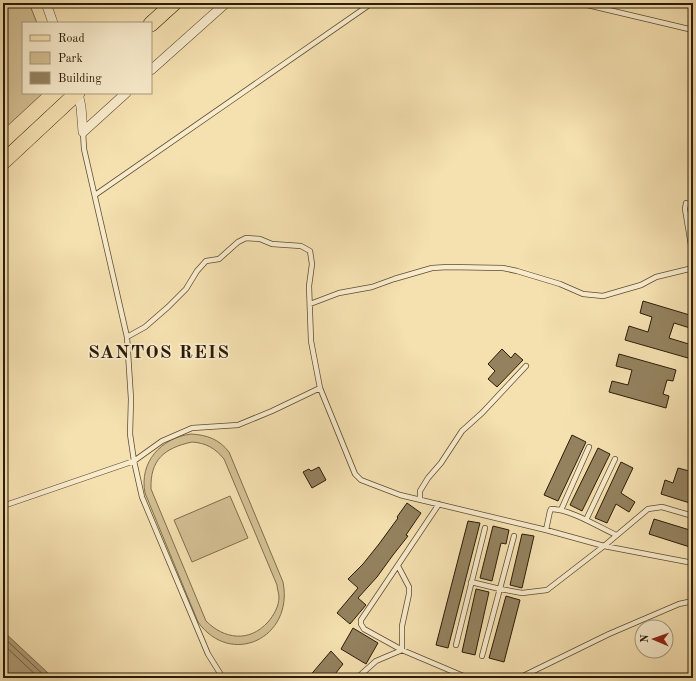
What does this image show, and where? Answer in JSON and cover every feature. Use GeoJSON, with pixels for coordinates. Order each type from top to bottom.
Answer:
{"type":"FeatureCollection","features":[{"type":"Feature","properties":{"kind":"main road"},"geometry":{"type":"LineString","coordinates":[[144,22],[164,3]]}},
{"type":"Feature","properties":{"kind":"main road"},"geometry":{"type":"LineString","coordinates":[[152,23],[174,3]]}},
{"type":"Feature","properties":{"kind":"main road"},"geometry":{"type":"LineString","coordinates":[[3,154],[67,94]]}},
{"type":"Feature","properties":{"kind":"main road"},"geometry":{"type":"LineString","coordinates":[[3,162],[77,94]]}},
{"type":"Feature","properties":{"kind":"street"},"geometry":{"type":"LineString","coordinates":[[46,3],[53,22]]}},
{"type":"Feature","properties":{"kind":"street"},"geometry":{"type":"LineString","coordinates":[[152,69],[226,3]]}},
{"type":"Feature","properties":{"kind":"street"},"geometry":{"type":"LineString","coordinates":[[78,94],[83,132]]}},
{"type":"Feature","properties":{"kind":"street"},"geometry":{"type":"LineString","coordinates":[[83,132],[125,94]]}},
{"type":"Feature","properties":{"kind":"lane"},"geometry":{"type":"LineString","coordinates":[[95,195],[372,3]]}},
{"type":"Feature","properties":{"kind":"lane"},"geometry":{"type":"LineString","coordinates":[[579,3],[693,30]]}},
{"type":"Feature","properties":{"kind":"lane"},"geometry":{"type":"LineString","coordinates":[[83,132],[84,149],[127,337],[131,399],[130,434],[142,497],[208,654],[223,678]]}},
{"type":"Feature","properties":{"kind":"lane"},"geometry":{"type":"LineString","coordinates":[[686,203],[685,209],[693,257]]}},
{"type":"Feature","properties":{"kind":"lane"},"geometry":{"type":"LineString","coordinates":[[127,337],[145,327],[168,307],[186,289],[197,270],[206,261],[218,259],[238,242],[246,238],[260,239],[272,244],[301,246],[310,251],[312,264],[309,286],[311,341],[320,388],[354,474],[361,480],[400,495],[546,530],[604,546],[693,562]]}},
{"type":"Feature","properties":{"kind":"lane"},"geometry":{"type":"LineString","coordinates":[[310,304],[339,293],[372,287],[432,268],[489,267],[517,270],[560,284],[584,294],[603,296],[641,285],[656,277],[693,268]]}},
{"type":"Feature","properties":{"kind":"lane"},"geometry":{"type":"LineString","coordinates":[[420,500],[420,491],[462,431],[482,413],[526,366]]}},
{"type":"Feature","properties":{"kind":"lane"},"geometry":{"type":"LineString","coordinates":[[3,506],[134,461],[162,441],[192,428],[238,424],[272,411],[320,388]]}},
{"type":"Feature","properties":{"kind":"lane"},"geometry":{"type":"LineString","coordinates":[[561,510],[589,447]]}},
{"type":"Feature","properties":{"kind":"lane"},"geometry":{"type":"LineString","coordinates":[[586,520],[615,459]]}},
{"type":"Feature","properties":{"kind":"lane"},"geometry":{"type":"LineString","coordinates":[[439,504],[361,620],[361,624],[364,629],[402,650],[468,678]]}},
{"type":"Feature","properties":{"kind":"lane"},"geometry":{"type":"LineString","coordinates":[[471,582],[522,593],[547,590],[604,546],[648,509],[662,507],[693,516]]}},
{"type":"Feature","properties":{"kind":"lane"},"geometry":{"type":"LineString","coordinates":[[546,530],[550,511],[561,510],[586,520],[616,535]]}},
{"type":"Feature","properties":{"kind":"lane"},"geometry":{"type":"LineString","coordinates":[[456,645],[485,528]]}},
{"type":"Feature","properties":{"kind":"lane"},"geometry":{"type":"LineString","coordinates":[[482,656],[514,536]]}},
{"type":"Feature","properties":{"kind":"lane"},"geometry":{"type":"LineString","coordinates":[[398,566],[409,587],[409,594],[402,626],[402,650]]}},
{"type":"Feature","properties":{"kind":"lane"},"geometry":{"type":"LineString","coordinates":[[520,678],[609,634],[679,604],[693,600]]}},
{"type":"Feature","properties":{"kind":"lane"},"geometry":{"type":"LineString","coordinates":[[357,678],[376,661],[402,650]]}},
{"type":"Feature","properties":{"kind":"green space"},"geometry":{"type":"Polygon","coordinates":[[[3,3],[29,3],[37,22],[22,22],[22,94],[42,94],[3,130],[3,3]]]}},
{"type":"Feature","properties":{"kind":"green space"},"geometry":{"type":"Polygon","coordinates":[[[191,434],[212,438],[229,452],[283,582],[284,602],[279,618],[270,631],[257,640],[242,644],[227,643],[212,636],[198,622],[145,493],[145,471],[154,453],[162,446],[180,436],[191,434]],[[192,442],[174,448],[166,452],[161,457],[153,470],[151,489],[206,621],[221,632],[229,635],[245,636],[261,629],[272,616],[279,600],[277,585],[224,459],[210,447],[192,442]]]}},
{"type":"Feature","properties":{"kind":"green space"},"geometry":{"type":"Polygon","coordinates":[[[230,496],[248,538],[192,562],[174,520],[230,496]]]}},
{"type":"Feature","properties":{"kind":"water"},"geometry":{"type":"Polygon","coordinates":[[[3,631],[48,673],[53,678],[3,678],[3,631]]]}},
{"type":"Feature","properties":{"kind":"building"},"geometry":{"type":"Polygon","coordinates":[[[643,301],[693,316],[693,329],[674,323],[669,338],[692,345],[688,358],[625,340],[629,326],[648,332],[652,317],[640,313],[643,301]]]}},
{"type":"Feature","properties":{"kind":"building"},"geometry":{"type":"Polygon","coordinates":[[[502,349],[511,358],[515,353],[523,360],[497,387],[488,379],[495,371],[488,364],[502,349]]]}},
{"type":"Feature","properties":{"kind":"building"},"geometry":{"type":"Polygon","coordinates":[[[619,354],[676,370],[673,381],[667,380],[663,394],[669,396],[666,408],[609,392],[612,381],[628,385],[632,370],[616,366],[619,354]]]}},
{"type":"Feature","properties":{"kind":"building"},"geometry":{"type":"Polygon","coordinates":[[[572,435],[586,442],[558,501],[544,495],[572,435]]]}},
{"type":"Feature","properties":{"kind":"building"},"geometry":{"type":"Polygon","coordinates":[[[598,448],[610,454],[582,511],[570,505],[598,448]]]}},
{"type":"Feature","properties":{"kind":"building"},"geometry":{"type":"Polygon","coordinates":[[[621,462],[633,468],[621,493],[635,502],[629,512],[616,504],[607,523],[595,518],[621,462]]]}},
{"type":"Feature","properties":{"kind":"building"},"geometry":{"type":"Polygon","coordinates":[[[319,467],[326,480],[312,488],[303,472],[309,469],[311,471],[319,467]]]}},
{"type":"Feature","properties":{"kind":"building"},"geometry":{"type":"Polygon","coordinates":[[[678,468],[693,472],[693,504],[661,494],[665,480],[673,483],[678,468]]]}},
{"type":"Feature","properties":{"kind":"building"},"geometry":{"type":"Polygon","coordinates":[[[407,503],[421,513],[406,535],[408,536],[377,577],[358,598],[366,605],[350,624],[337,613],[358,588],[348,579],[363,564],[379,544],[407,503]]]}},
{"type":"Feature","properties":{"kind":"building"},"geometry":{"type":"Polygon","coordinates":[[[654,519],[693,531],[693,548],[649,534],[654,519]]]}},
{"type":"Feature","properties":{"kind":"building"},"geometry":{"type":"Polygon","coordinates":[[[468,521],[480,523],[448,648],[436,645],[468,521]]]}},
{"type":"Feature","properties":{"kind":"building"},"geometry":{"type":"Polygon","coordinates":[[[493,526],[509,530],[506,544],[501,543],[492,581],[480,578],[493,526]]]}},
{"type":"Feature","properties":{"kind":"building"},"geometry":{"type":"Polygon","coordinates":[[[522,534],[534,536],[522,588],[510,585],[522,534]]]}},
{"type":"Feature","properties":{"kind":"building"},"geometry":{"type":"Polygon","coordinates":[[[476,589],[489,592],[475,655],[462,652],[476,589]]]}},
{"type":"Feature","properties":{"kind":"building"},"geometry":{"type":"Polygon","coordinates":[[[506,596],[520,600],[504,662],[489,658],[506,596]]]}},
{"type":"Feature","properties":{"kind":"building"},"geometry":{"type":"Polygon","coordinates":[[[353,628],[378,643],[366,664],[341,649],[353,628]]]}},
{"type":"Feature","properties":{"kind":"building"},"geometry":{"type":"Polygon","coordinates":[[[331,651],[343,664],[332,678],[308,678],[331,651]]]}},
{"type":"Feature","properties":{"kind":"district","name":"SANTOS REIS"},"geometry":{"type":"Point","coordinates":[159,351]}}]}
